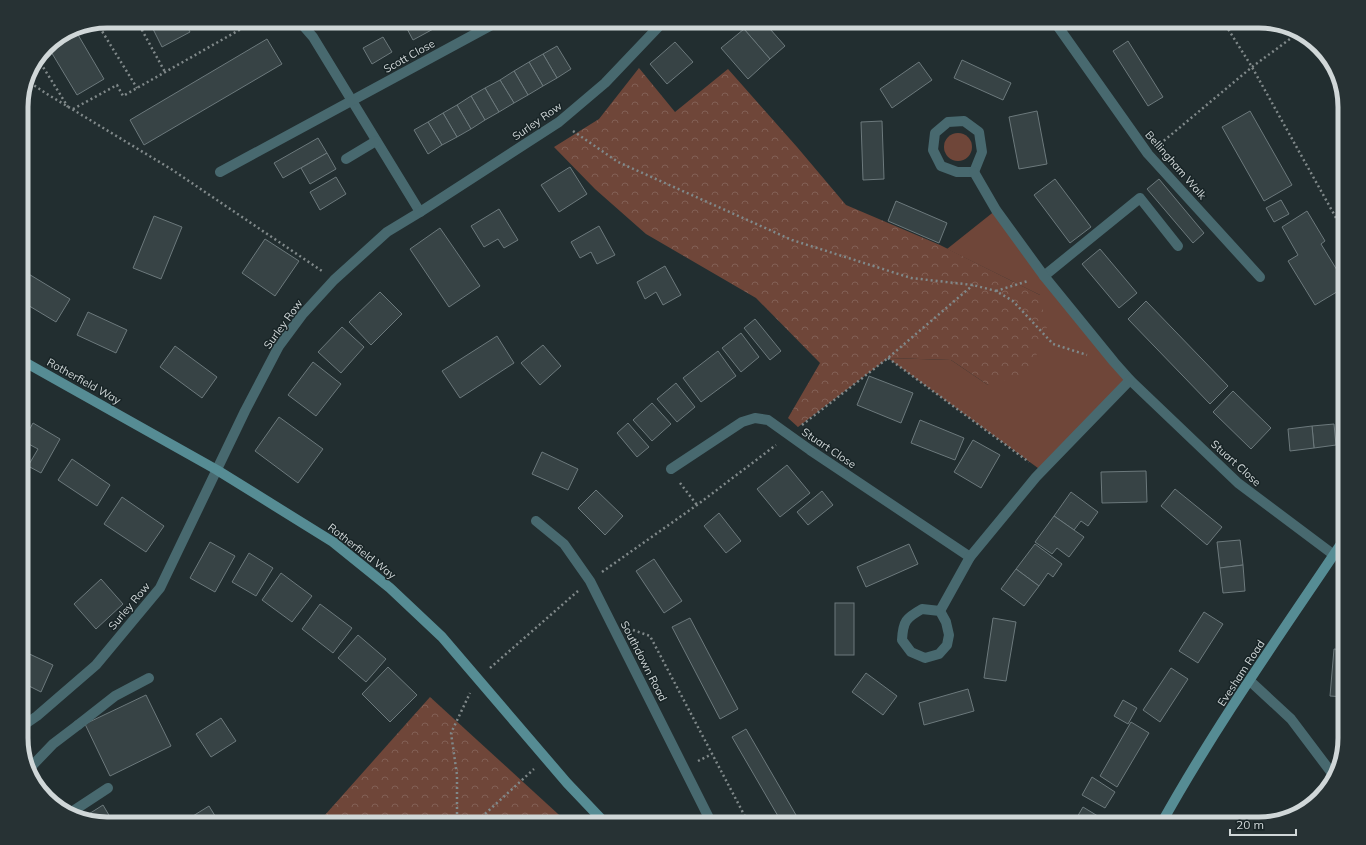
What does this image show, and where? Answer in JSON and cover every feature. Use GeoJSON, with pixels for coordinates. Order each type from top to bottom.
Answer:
{"type":"FeatureCollection","features":[{"type":"Feature","properties":{"kind":"street"},"geometry":{"type":"LineString","coordinates":[[305,28],[313,37],[420,212]]}},
{"type":"Feature","properties":{"kind":"street","name":"Scott Close"},"geometry":{"type":"LineString","coordinates":[[220,172],[486,28]]}},
{"type":"Feature","properties":{"kind":"street","name":"Surley Row"},"geometry":{"type":"LineString","coordinates":[[28,722],[96,666],[160,588],[245,411],[279,346],[302,315],[334,280],[387,232],[559,122],[605,83],[657,28]]}},
{"type":"Feature","properties":{"kind":"street","name":"Bellingham Walk"},"geometry":{"type":"LineString","coordinates":[[1059,28],[1148,154],[1260,278]]}},
{"type":"Feature","properties":{"kind":"street"},"geometry":{"type":"LineString","coordinates":[[964,121],[978,132],[982,152],[974,172],[957,172],[941,166],[933,150],[935,133],[948,122],[964,121]]}},
{"type":"Feature","properties":{"kind":"street"},"geometry":{"type":"LineString","coordinates":[[346,159],[376,141]]}},
{"type":"Feature","properties":{"kind":"street","name":"Stuart Close"},"geometry":{"type":"LineString","coordinates":[[974,172],[996,210],[1044,276],[1130,380],[1238,483],[1334,555]]}},
{"type":"Feature","properties":{"kind":"street"},"geometry":{"type":"LineString","coordinates":[[1044,276],[1140,198],[1178,246]]}},
{"type":"Feature","properties":{"kind":"street","name":"Rotherfield Way"},"geometry":{"type":"LineString","coordinates":[[28,364],[217,470],[333,542],[390,588],[442,637],[567,783],[599,817]]}},
{"type":"Feature","properties":{"kind":"street"},"geometry":{"type":"LineString","coordinates":[[940,611],[970,558],[1042,471],[1130,380]]}},
{"type":"Feature","properties":{"kind":"street","name":"Stuart Close"},"geometry":{"type":"LineString","coordinates":[[671,469],[742,422],[755,418],[768,420],[970,558]]}},
{"type":"Feature","properties":{"kind":"street","name":"Southdown Road"},"geometry":{"type":"LineString","coordinates":[[536,521],[564,544],[590,581],[708,817]]}},
{"type":"Feature","properties":{"kind":"street","name":"Evesham Road"},"geometry":{"type":"LineString","coordinates":[[1165,817],[1184,782],[1338,549]]}},
{"type":"Feature","properties":{"kind":"street"},"geometry":{"type":"LineString","coordinates":[[922,609],[940,611],[946,622],[949,635],[947,645],[939,654],[925,658],[911,652],[902,640],[903,626],[911,615],[922,609]]}},
{"type":"Feature","properties":{"kind":"street"},"geometry":{"type":"LineString","coordinates":[[33,765],[53,744],[115,696],[149,678]]}},
{"type":"Feature","properties":{"kind":"street"},"geometry":{"type":"LineString","coordinates":[[1250,681],[1291,719],[1330,771]]}},
{"type":"Feature","properties":{"kind":"street"},"geometry":{"type":"LineString","coordinates":[[75,810],[108,788]]}},
{"type":"Feature","properties":{"kind":"path"},"geometry":{"type":"LineString","coordinates":[[141,28],[165,72]]}},
{"type":"Feature","properties":{"kind":"path"},"geometry":{"type":"LineString","coordinates":[[72,110],[117,85],[123,96],[243,28]]}},
{"type":"Feature","properties":{"kind":"path"},"geometry":{"type":"LineString","coordinates":[[1227,28],[1252,67],[1338,221]]}},
{"type":"Feature","properties":{"kind":"path"},"geometry":{"type":"LineString","coordinates":[[100,29],[137,88]]}},
{"type":"Feature","properties":{"kind":"path"},"geometry":{"type":"LineString","coordinates":[[1148,154],[1252,67],[1294,36]]}},
{"type":"Feature","properties":{"kind":"path"},"geometry":{"type":"LineString","coordinates":[[41,64],[68,107]]}},
{"type":"Feature","properties":{"kind":"path"},"geometry":{"type":"LineString","coordinates":[[32,84],[72,110],[171,169],[334,280]]}},
{"type":"Feature","properties":{"kind":"path"},"geometry":{"type":"LineString","coordinates":[[559,122],[618,162],[792,240],[911,278],[974,285],[996,291],[1013,301],[1054,344],[1114,362]]}},
{"type":"Feature","properties":{"kind":"path"},"geometry":{"type":"LineString","coordinates":[[996,291],[1044,276]]}},
{"type":"Feature","properties":{"kind":"path"},"geometry":{"type":"LineString","coordinates":[[888,358],[1042,471]]}},
{"type":"Feature","properties":{"kind":"path"},"geometry":{"type":"LineString","coordinates":[[671,469],[697,505]]}},
{"type":"Feature","properties":{"kind":"path"},"geometry":{"type":"LineString","coordinates":[[457,817],[457,775],[451,733],[477,678],[590,581]]}},
{"type":"Feature","properties":{"kind":"path"},"geometry":{"type":"LineString","coordinates":[[612,624],[650,636],[745,817]]}},
{"type":"Feature","properties":{"kind":"path"},"geometry":{"type":"LineString","coordinates":[[482,817],[546,758]]}},
{"type":"Feature","properties":{"kind":"green space"},"geometry":{"type":"Polygon","coordinates":[[[639,68],[675,112],[728,69],[846,205],[940,245],[1040,295],[1047,329],[1029,373],[988,385],[951,360],[888,358],[798,427],[788,418],[820,363],[756,298],[646,234],[595,189],[554,147],[599,119],[639,68]]]}},
{"type":"Feature","properties":{"kind":"green space"},"geometry":{"type":"Polygon","coordinates":[[[958,133],[968,137],[972,147],[968,157],[958,161],[948,157],[944,147],[948,137],[958,133]]]}},
{"type":"Feature","properties":{"kind":"green space"},"geometry":{"type":"Polygon","coordinates":[[[996,210],[1130,380],[1042,471],[888,358],[951,360],[988,385],[1040,295],[947,249],[996,210]]]}},
{"type":"Feature","properties":{"kind":"green space"},"geometry":{"type":"Polygon","coordinates":[[[430,697],[561,817],[323,817],[430,697]]]}},
{"type":"Feature","properties":{"kind":"building"},"geometry":{"type":"Polygon","coordinates":[[[152,28],[188,28],[190,32],[162,47],[152,28]]]}},
{"type":"Feature","properties":{"kind":"building"},"geometry":{"type":"Polygon","coordinates":[[[407,28],[435,28],[413,40],[407,28]]]}},
{"type":"Feature","properties":{"kind":"building"},"geometry":{"type":"Polygon","coordinates":[[[769,28],[785,46],[770,59],[744,29],[769,28]]]}},
{"type":"Feature","properties":{"kind":"building"},"geometry":{"type":"Polygon","coordinates":[[[744,29],[770,59],[748,79],[721,48],[744,29]]]}},
{"type":"Feature","properties":{"kind":"building"},"geometry":{"type":"Polygon","coordinates":[[[77,34],[104,79],[77,95],[51,51],[59,44],[77,34]]]}},
{"type":"Feature","properties":{"kind":"building"},"geometry":{"type":"Polygon","coordinates":[[[383,37],[392,52],[372,64],[363,48],[383,37]]]}},
{"type":"Feature","properties":{"kind":"building"},"geometry":{"type":"Polygon","coordinates":[[[267,39],[282,64],[144,145],[130,120],[267,39]]]}},
{"type":"Feature","properties":{"kind":"building"},"geometry":{"type":"Polygon","coordinates":[[[1128,41],[1163,97],[1148,106],[1113,51],[1128,41]]]}},
{"type":"Feature","properties":{"kind":"building"},"geometry":{"type":"Polygon","coordinates":[[[675,42],[693,62],[667,84],[650,64],[675,42]]]}},
{"type":"Feature","properties":{"kind":"building"},"geometry":{"type":"Polygon","coordinates":[[[557,46],[571,69],[557,78],[543,54],[557,46]]]}},
{"type":"Feature","properties":{"kind":"building"},"geometry":{"type":"Polygon","coordinates":[[[543,54],[557,78],[543,86],[529,62],[543,54]]]}},
{"type":"Feature","properties":{"kind":"building"},"geometry":{"type":"Polygon","coordinates":[[[962,60],[1011,83],[1003,100],[954,78],[962,60]]]}},
{"type":"Feature","properties":{"kind":"building"},"geometry":{"type":"Polygon","coordinates":[[[529,62],[543,86],[528,95],[514,71],[529,62]]]}},
{"type":"Feature","properties":{"kind":"building"},"geometry":{"type":"Polygon","coordinates":[[[919,62],[932,80],[892,108],[880,89],[919,62]]]}},
{"type":"Feature","properties":{"kind":"building"},"geometry":{"type":"Polygon","coordinates":[[[514,71],[528,95],[514,103],[500,80],[514,71]]]}},
{"type":"Feature","properties":{"kind":"building"},"geometry":{"type":"Polygon","coordinates":[[[500,80],[514,103],[499,112],[485,88],[500,80]]]}},
{"type":"Feature","properties":{"kind":"building"},"geometry":{"type":"Polygon","coordinates":[[[485,88],[499,112],[485,120],[471,96],[485,88]]]}},
{"type":"Feature","properties":{"kind":"building"},"geometry":{"type":"Polygon","coordinates":[[[471,96],[485,120],[471,129],[457,105],[471,96]]]}},
{"type":"Feature","properties":{"kind":"building"},"geometry":{"type":"Polygon","coordinates":[[[457,105],[471,129],[457,137],[443,113],[457,105]]]}},
{"type":"Feature","properties":{"kind":"building"},"geometry":{"type":"Polygon","coordinates":[[[1037,111],[1047,164],[1019,169],[1009,117],[1037,111]]]}},
{"type":"Feature","properties":{"kind":"building"},"geometry":{"type":"Polygon","coordinates":[[[1250,111],[1292,185],[1264,201],[1222,127],[1250,111]]]}},
{"type":"Feature","properties":{"kind":"building"},"geometry":{"type":"Polygon","coordinates":[[[443,113],[457,137],[442,145],[428,122],[443,113]]]}},
{"type":"Feature","properties":{"kind":"building"},"geometry":{"type":"Polygon","coordinates":[[[882,121],[884,179],[863,180],[861,122],[882,121]]]}},
{"type":"Feature","properties":{"kind":"building"},"geometry":{"type":"Polygon","coordinates":[[[428,122],[442,145],[428,154],[414,130],[428,122]]]}},
{"type":"Feature","properties":{"kind":"building"},"geometry":{"type":"Polygon","coordinates":[[[318,138],[327,153],[283,178],[274,163],[318,138]]]}},
{"type":"Feature","properties":{"kind":"building"},"geometry":{"type":"Polygon","coordinates":[[[327,153],[336,169],[310,184],[301,168],[327,153]]]}},
{"type":"Feature","properties":{"kind":"building"},"geometry":{"type":"Polygon","coordinates":[[[570,167],[587,194],[559,212],[541,185],[570,167]]]}},
{"type":"Feature","properties":{"kind":"building"},"geometry":{"type":"Polygon","coordinates":[[[336,177],[346,194],[320,210],[310,192],[336,177]]]}},
{"type":"Feature","properties":{"kind":"building"},"geometry":{"type":"Polygon","coordinates":[[[1055,179],[1091,227],[1070,243],[1034,195],[1055,179]]]}},
{"type":"Feature","properties":{"kind":"building"},"geometry":{"type":"Polygon","coordinates":[[[1159,179],[1204,233],[1193,243],[1147,189],[1159,179]]]}},
{"type":"Feature","properties":{"kind":"building"},"geometry":{"type":"Polygon","coordinates":[[[1281,200],[1289,214],[1274,222],[1266,208],[1281,200]]]}},
{"type":"Feature","properties":{"kind":"building"},"geometry":{"type":"Polygon","coordinates":[[[896,201],[947,223],[939,243],[888,221],[896,201]]]}},
{"type":"Feature","properties":{"kind":"building"},"geometry":{"type":"Polygon","coordinates":[[[499,209],[518,240],[504,248],[498,239],[484,247],[471,226],[499,209]]]}},
{"type":"Feature","properties":{"kind":"building"},"geometry":{"type":"Polygon","coordinates":[[[1307,211],[1325,241],[1321,244],[1338,272],[1338,291],[1315,305],[1288,261],[1298,255],[1282,227],[1307,211]]]}},
{"type":"Feature","properties":{"kind":"building"},"geometry":{"type":"Polygon","coordinates":[[[154,216],[182,227],[161,279],[133,268],[154,216]]]}},
{"type":"Feature","properties":{"kind":"building"},"geometry":{"type":"Polygon","coordinates":[[[599,226],[615,255],[597,264],[591,252],[580,258],[571,242],[599,226]]]}},
{"type":"Feature","properties":{"kind":"building"},"geometry":{"type":"Polygon","coordinates":[[[440,228],[480,286],[449,307],[410,249],[440,228]]]}},
{"type":"Feature","properties":{"kind":"building"},"geometry":{"type":"Polygon","coordinates":[[[265,239],[299,261],[275,296],[242,273],[265,239]]]}},
{"type":"Feature","properties":{"kind":"building"},"geometry":{"type":"Polygon","coordinates":[[[1100,249],[1137,293],[1119,308],[1082,264],[1100,249]]]}},
{"type":"Feature","properties":{"kind":"building"},"geometry":{"type":"Polygon","coordinates":[[[665,266],[681,295],[663,305],[656,292],[645,299],[637,282],[665,266]]]}},
{"type":"Feature","properties":{"kind":"building"},"geometry":{"type":"Polygon","coordinates":[[[28,274],[70,299],[56,322],[28,305],[28,274]]]}},
{"type":"Feature","properties":{"kind":"building"},"geometry":{"type":"Polygon","coordinates":[[[380,292],[402,314],[371,345],[349,322],[380,292]]]}},
{"type":"Feature","properties":{"kind":"building"},"geometry":{"type":"Polygon","coordinates":[[[1146,301],[1228,386],[1210,404],[1128,319],[1146,301]]]}},
{"type":"Feature","properties":{"kind":"building"},"geometry":{"type":"Polygon","coordinates":[[[88,312],[127,330],[116,353],[77,335],[88,312]]]}},
{"type":"Feature","properties":{"kind":"building"},"geometry":{"type":"Polygon","coordinates":[[[755,319],[781,351],[770,360],[744,328],[755,319]]]}},
{"type":"Feature","properties":{"kind":"building"},"geometry":{"type":"Polygon","coordinates":[[[342,327],[364,347],[341,373],[318,352],[342,327]]]}},
{"type":"Feature","properties":{"kind":"building"},"geometry":{"type":"Polygon","coordinates":[[[741,333],[759,357],[741,372],[722,348],[741,333]]]}},
{"type":"Feature","properties":{"kind":"building"},"geometry":{"type":"Polygon","coordinates":[[[497,336],[514,363],[460,398],[442,371],[497,336]]]}},
{"type":"Feature","properties":{"kind":"building"},"geometry":{"type":"Polygon","coordinates":[[[543,345],[561,366],[540,385],[521,363],[543,345]]]}},
{"type":"Feature","properties":{"kind":"building"},"geometry":{"type":"Polygon","coordinates":[[[175,346],[217,377],[202,398],[160,367],[175,346]]]}},
{"type":"Feature","properties":{"kind":"building"},"geometry":{"type":"Polygon","coordinates":[[[718,351],[736,376],[701,402],[683,378],[718,351]]]}},
{"type":"Feature","properties":{"kind":"building"},"geometry":{"type":"Polygon","coordinates":[[[313,362],[341,384],[316,416],[288,395],[313,362]]]}},
{"type":"Feature","properties":{"kind":"building"},"geometry":{"type":"Polygon","coordinates":[[[869,376],[913,393],[901,423],[857,405],[869,376]]]}},
{"type":"Feature","properties":{"kind":"building"},"geometry":{"type":"Polygon","coordinates":[[[676,383],[695,407],[677,422],[657,399],[676,383]]]}},
{"type":"Feature","properties":{"kind":"building"},"geometry":{"type":"Polygon","coordinates":[[[1233,391],[1271,428],[1251,449],[1213,412],[1233,391]]]}},
{"type":"Feature","properties":{"kind":"building"},"geometry":{"type":"Polygon","coordinates":[[[652,403],[671,424],[652,441],[633,420],[652,403]]]}},
{"type":"Feature","properties":{"kind":"building"},"geometry":{"type":"Polygon","coordinates":[[[279,417],[323,449],[298,483],[255,451],[279,417]]]}},
{"type":"Feature","properties":{"kind":"building"},"geometry":{"type":"Polygon","coordinates":[[[920,420],[964,438],[955,460],[911,443],[920,420]]]}},
{"type":"Feature","properties":{"kind":"building"},"geometry":{"type":"Polygon","coordinates":[[[33,423],[60,439],[41,473],[28,466],[38,449],[28,444],[28,432],[33,423]]]}},
{"type":"Feature","properties":{"kind":"building"},"geometry":{"type":"Polygon","coordinates":[[[628,423],[649,447],[637,457],[617,433],[628,423]]]}},
{"type":"Feature","properties":{"kind":"building"},"geometry":{"type":"Polygon","coordinates":[[[1334,424],[1336,445],[1314,448],[1312,426],[1334,424]]]}},
{"type":"Feature","properties":{"kind":"building"},"geometry":{"type":"Polygon","coordinates":[[[1312,426],[1314,448],[1290,451],[1288,429],[1312,426]]]}},
{"type":"Feature","properties":{"kind":"building"},"geometry":{"type":"Polygon","coordinates":[[[973,440],[1000,455],[981,488],[954,472],[973,440]]]}},
{"type":"Feature","properties":{"kind":"building"},"geometry":{"type":"Polygon","coordinates":[[[542,452],[578,469],[568,490],[532,474],[542,452]]]}},
{"type":"Feature","properties":{"kind":"building"},"geometry":{"type":"Polygon","coordinates":[[[72,459],[110,485],[97,506],[58,480],[72,459]]]}},
{"type":"Feature","properties":{"kind":"building"},"geometry":{"type":"Polygon","coordinates":[[[787,465],[810,493],[780,517],[757,489],[787,465]]]}},
{"type":"Feature","properties":{"kind":"building"},"geometry":{"type":"Polygon","coordinates":[[[1146,471],[1147,502],[1102,503],[1101,472],[1146,471]]]}},
{"type":"Feature","properties":{"kind":"building"},"geometry":{"type":"Polygon","coordinates":[[[1175,489],[1222,527],[1207,545],[1161,506],[1175,489]]]}},
{"type":"Feature","properties":{"kind":"building"},"geometry":{"type":"Polygon","coordinates":[[[596,490],[623,516],[605,535],[578,508],[596,490]]]}},
{"type":"Feature","properties":{"kind":"building"},"geometry":{"type":"Polygon","coordinates":[[[822,491],[833,505],[808,525],[797,512],[822,491]]]}},
{"type":"Feature","properties":{"kind":"building"},"geometry":{"type":"Polygon","coordinates":[[[1071,492],[1098,512],[1088,526],[1081,521],[1074,530],[1054,516],[1071,492]]]}},
{"type":"Feature","properties":{"kind":"building"},"geometry":{"type":"Polygon","coordinates":[[[122,497],[164,526],[146,552],[104,524],[122,497]]]}},
{"type":"Feature","properties":{"kind":"building"},"geometry":{"type":"Polygon","coordinates":[[[719,513],[741,541],[726,553],[704,526],[719,513]]]}},
{"type":"Feature","properties":{"kind":"building"},"geometry":{"type":"Polygon","coordinates":[[[1054,516],[1084,537],[1069,557],[1057,548],[1052,554],[1035,542],[1054,516]]]}},
{"type":"Feature","properties":{"kind":"building"},"geometry":{"type":"Polygon","coordinates":[[[1240,540],[1243,565],[1220,568],[1217,542],[1240,540]]]}},
{"type":"Feature","properties":{"kind":"building"},"geometry":{"type":"Polygon","coordinates":[[[210,542],[235,556],[215,592],[190,578],[210,542]]]}},
{"type":"Feature","properties":{"kind":"building"},"geometry":{"type":"Polygon","coordinates":[[[909,544],[918,564],[866,587],[857,567],[909,544]]]}},
{"type":"Feature","properties":{"kind":"building"},"geometry":{"type":"Polygon","coordinates":[[[1035,544],[1062,564],[1053,577],[1048,573],[1039,586],[1016,569],[1035,544]]]}},
{"type":"Feature","properties":{"kind":"building"},"geometry":{"type":"Polygon","coordinates":[[[249,553],[273,568],[256,596],[232,582],[249,553]]]}},
{"type":"Feature","properties":{"kind":"building"},"geometry":{"type":"Polygon","coordinates":[[[654,559],[682,601],[664,613],[636,571],[654,559]]]}},
{"type":"Feature","properties":{"kind":"building"},"geometry":{"type":"Polygon","coordinates":[[[1243,565],[1245,591],[1223,593],[1220,568],[1243,565]]]}},
{"type":"Feature","properties":{"kind":"building"},"geometry":{"type":"Polygon","coordinates":[[[1016,569],[1039,586],[1024,606],[1001,589],[1016,569]]]}},
{"type":"Feature","properties":{"kind":"building"},"geometry":{"type":"Polygon","coordinates":[[[281,573],[312,596],[292,622],[262,600],[281,573]]]}},
{"type":"Feature","properties":{"kind":"building"},"geometry":{"type":"Polygon","coordinates":[[[101,579],[123,604],[96,629],[74,604],[101,579]]]}},
{"type":"Feature","properties":{"kind":"building"},"geometry":{"type":"Polygon","coordinates":[[[835,603],[854,603],[854,655],[835,655],[835,603]]]}},
{"type":"Feature","properties":{"kind":"building"},"geometry":{"type":"Polygon","coordinates":[[[320,604],[352,628],[333,653],[302,629],[320,604]]]}},
{"type":"Feature","properties":{"kind":"building"},"geometry":{"type":"Polygon","coordinates":[[[1204,612],[1223,624],[1198,663],[1179,651],[1204,612]]]}},
{"type":"Feature","properties":{"kind":"building"},"geometry":{"type":"Polygon","coordinates":[[[690,618],[738,709],[720,719],[672,627],[690,618]]]}},
{"type":"Feature","properties":{"kind":"building"},"geometry":{"type":"Polygon","coordinates":[[[993,618],[1016,622],[1006,681],[984,678],[993,618]]]}},
{"type":"Feature","properties":{"kind":"building"},"geometry":{"type":"Polygon","coordinates":[[[358,635],[386,659],[366,682],[338,658],[358,635]]]}},
{"type":"Feature","properties":{"kind":"building"},"geometry":{"type":"Polygon","coordinates":[[[1334,649],[1338,649],[1338,697],[1330,696],[1334,649]]]}},
{"type":"Feature","properties":{"kind":"building"},"geometry":{"type":"Polygon","coordinates":[[[28,653],[53,665],[41,692],[28,686],[28,653]]]}},
{"type":"Feature","properties":{"kind":"building"},"geometry":{"type":"Polygon","coordinates":[[[388,667],[417,695],[390,722],[362,694],[388,667]]]}},
{"type":"Feature","properties":{"kind":"building"},"geometry":{"type":"Polygon","coordinates":[[[1171,668],[1188,679],[1160,722],[1143,710],[1171,668]]]}},
{"type":"Feature","properties":{"kind":"building"},"geometry":{"type":"Polygon","coordinates":[[[866,673],[897,696],[883,715],[852,692],[866,673]]]}},
{"type":"Feature","properties":{"kind":"building"},"geometry":{"type":"Polygon","coordinates":[[[968,689],[974,711],[924,725],[919,703],[968,689]]]}},
{"type":"Feature","properties":{"kind":"building"},"geometry":{"type":"Polygon","coordinates":[[[146,695],[171,746],[110,776],[85,724],[146,695]]]}},
{"type":"Feature","properties":{"kind":"building"},"geometry":{"type":"Polygon","coordinates":[[[1123,700],[1137,708],[1128,724],[1114,716],[1123,700]]]}},
{"type":"Feature","properties":{"kind":"building"},"geometry":{"type":"Polygon","coordinates":[[[221,718],[236,741],[211,757],[196,734],[221,718]]]}},
{"type":"Feature","properties":{"kind":"building"},"geometry":{"type":"Polygon","coordinates":[[[1131,722],[1149,733],[1117,787],[1100,776],[1131,722]]]}},
{"type":"Feature","properties":{"kind":"building"},"geometry":{"type":"Polygon","coordinates":[[[746,729],[796,815],[792,817],[779,817],[732,737],[746,729]]]}},
{"type":"Feature","properties":{"kind":"building"},"geometry":{"type":"Polygon","coordinates":[[[1092,777],[1115,792],[1105,808],[1082,795],[1092,777]]]}},
{"type":"Feature","properties":{"kind":"building"},"geometry":{"type":"Polygon","coordinates":[[[103,805],[110,817],[97,816],[88,814],[103,805]]]}},
{"type":"Feature","properties":{"kind":"building"},"geometry":{"type":"Polygon","coordinates":[[[209,806],[216,817],[191,817],[209,806]]]}},
{"type":"Feature","properties":{"kind":"building"},"geometry":{"type":"Polygon","coordinates":[[[1083,807],[1099,817],[1077,817],[1083,807]]]}}]}
